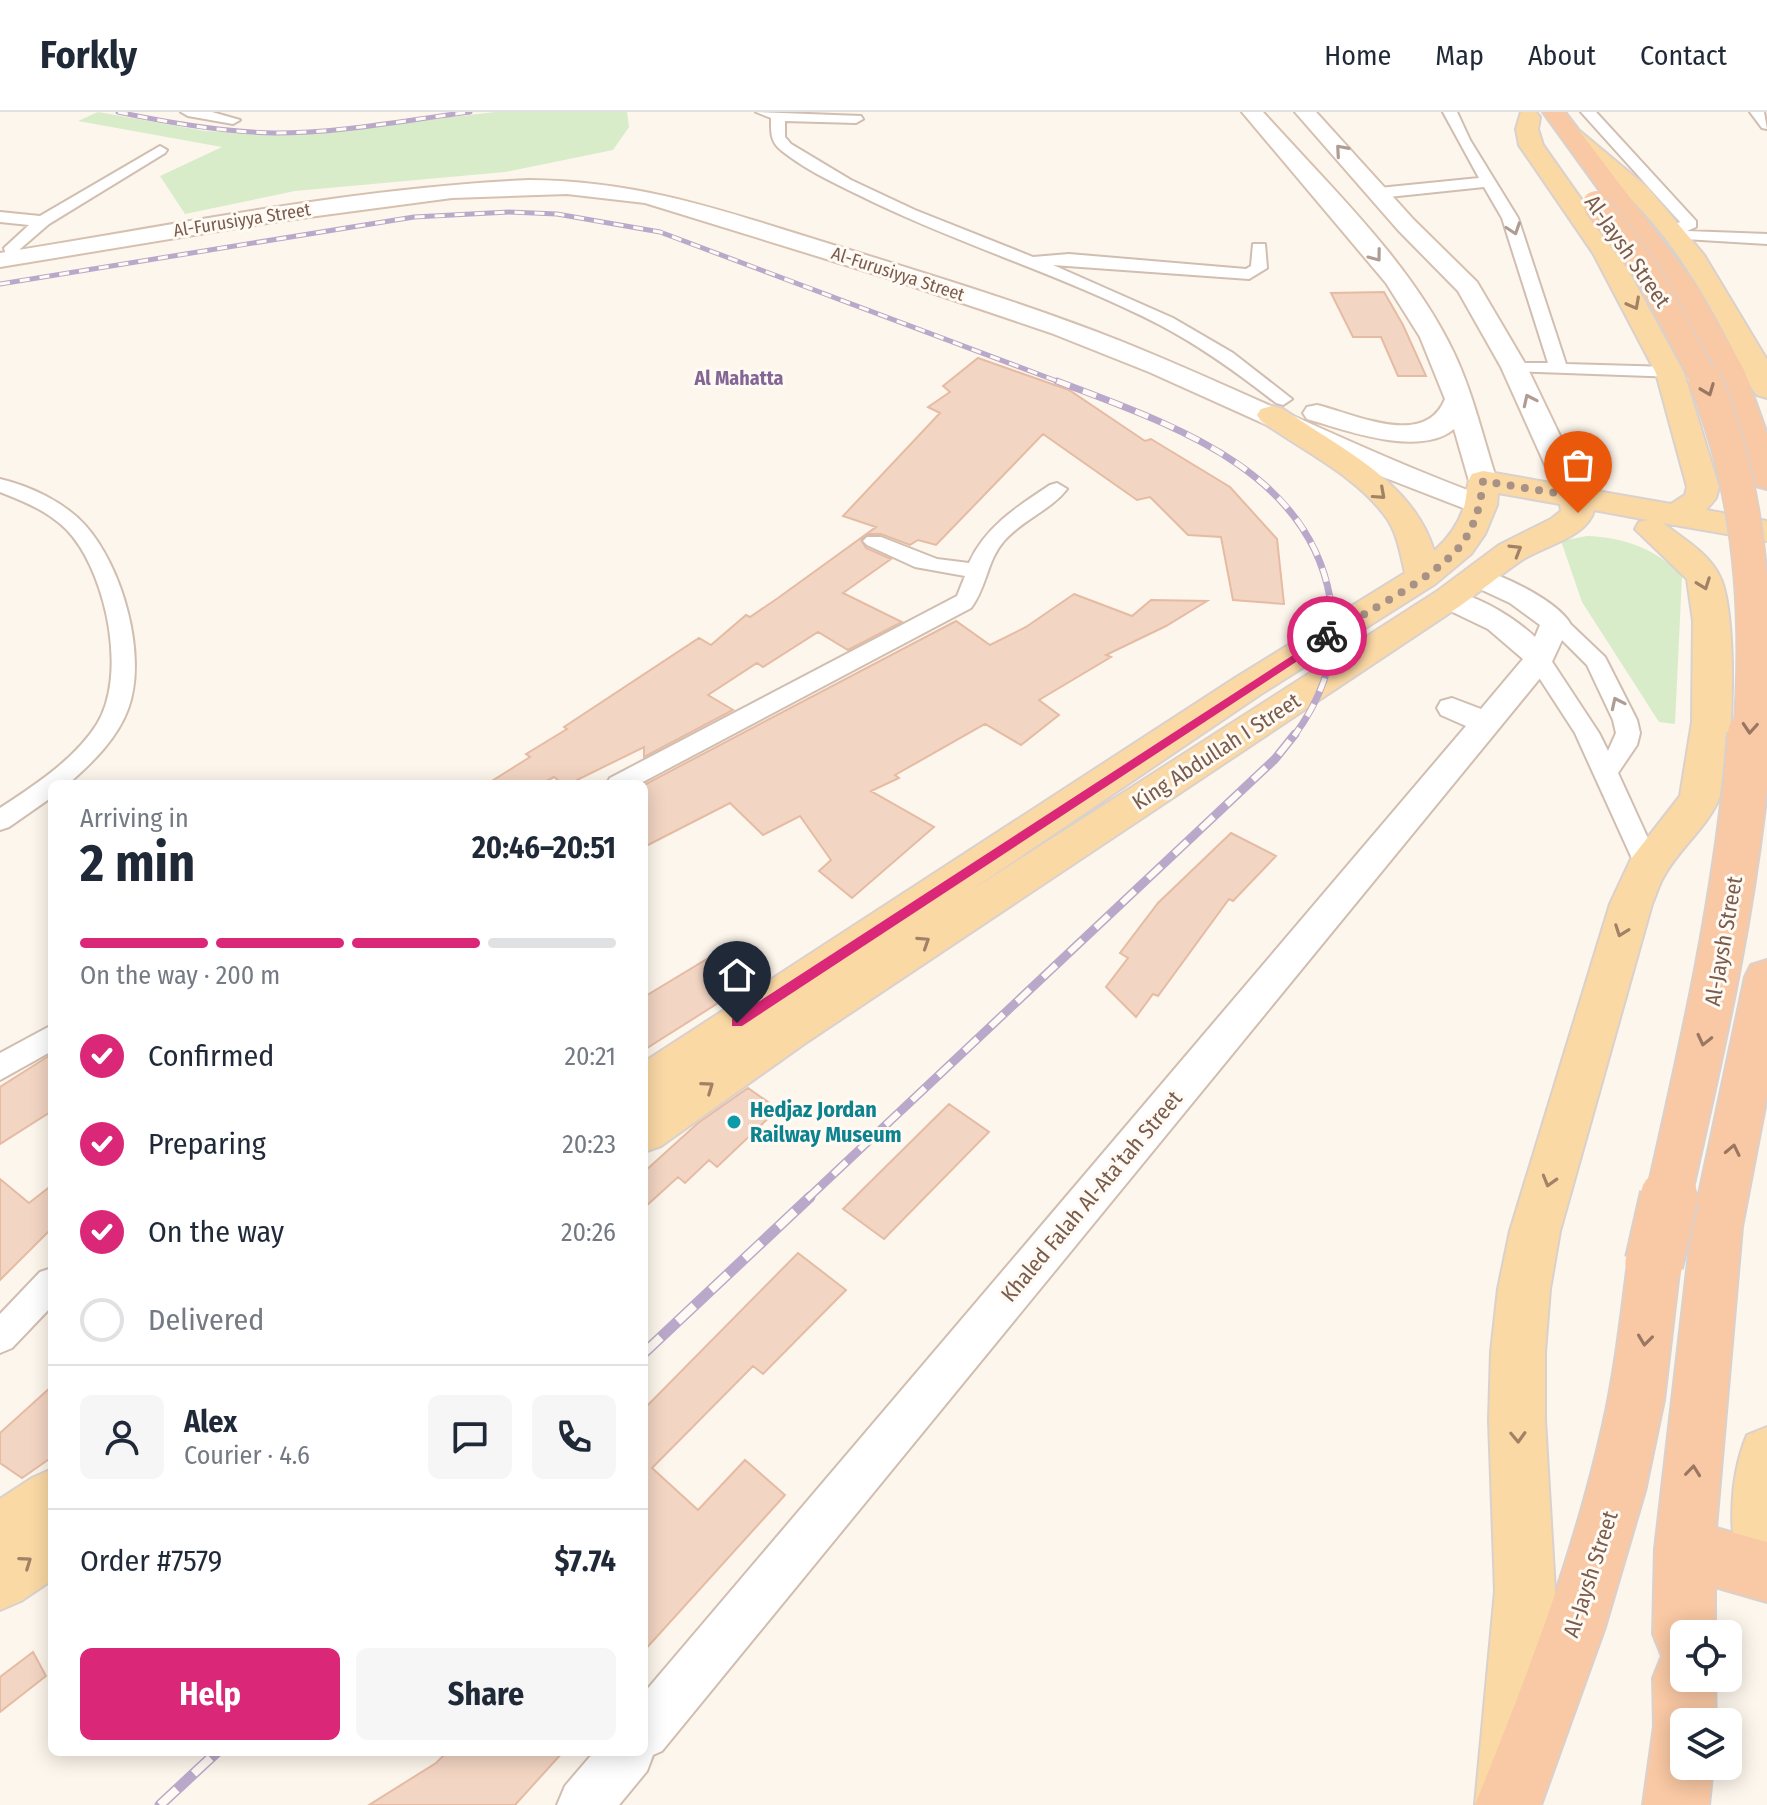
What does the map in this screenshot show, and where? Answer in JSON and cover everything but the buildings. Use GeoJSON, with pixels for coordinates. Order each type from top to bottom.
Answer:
{"type":"FeatureCollection","features":[{"type":"Feature","properties":{"kind":"highway","name":"Al-Jaysh Street"},"geometry":{"type":"LineString","coordinates":[[1536,114],[1630,199],[1730,370],[1767,479]]}},
{"type":"Feature","properties":{"kind":"highway"},"geometry":{"type":"LineString","coordinates":[[1536,114],[1573,137]]}},
{"type":"Feature","properties":{"kind":"highway","name":"Al-Jaysh Street"},"geometry":{"type":"LineString","coordinates":[[1508,1805],[1532,1745],[1611,1511],[1640,1379],[1654,1263],[1716,989],[1744,815],[1754,681],[1747,549],[1733,461],[1708,386],[1648,273],[1630,199]]}},
{"type":"Feature","properties":{"kind":"highway"},"geometry":{"type":"LineString","coordinates":[[1684,1620],[1685,1549],[1717,1227],[1767,977]]}},
{"type":"Feature","properties":{"kind":"highway"},"geometry":{"type":"LineString","coordinates":[[1685,1549],[1767,1571]]}},
{"type":"Feature","properties":{"kind":"highway"},"geometry":{"type":"LineString","coordinates":[[1676,1805],[1679,1780]]}},
{"type":"Feature","properties":{"kind":"main road"},"geometry":{"type":"LineString","coordinates":[[1252,112],[1367,244],[1433,337],[1458,400],[1473,486]]}},
{"type":"Feature","properties":{"kind":"main road"},"geometry":{"type":"LineString","coordinates":[[1305,112],[1406,225],[1468,287],[1514,367],[1575,506]]}},
{"type":"Feature","properties":{"kind":"main road"},"geometry":{"type":"LineString","coordinates":[[1508,1805],[1524,1617],[1517,1420],[1518,1352],[1524,1289],[1535,1231],[1617,945],[1648,867],[1686,818],[1699,798],[1707,777],[1713,684],[1706,583],[1663,522],[1698,501],[1702,497],[1703,487],[1670,373],[1606,253],[1531,145],[1527,129],[1536,114]]}},
{"type":"Feature","properties":{"kind":"main road"},"geometry":{"type":"LineString","coordinates":[[1573,137],[1630,199],[1673,233],[1723,304],[1767,389]]}},
{"type":"Feature","properties":{"kind":"main road","name":"Al-Furusiyya Street"},"geometry":{"type":"LineString","coordinates":[[6,254],[352,194],[517,177],[610,178],[716,203],[1034,306],[1277,407],[1426,484],[1473,486],[1663,522],[1767,548]]}},
{"type":"Feature","properties":{"kind":"main road"},"geometry":{"type":"LineString","coordinates":[[1317,413],[1368,428],[1410,433],[1435,428],[1445,422],[1458,400]]}},
{"type":"Feature","properties":{"kind":"main road"},"geometry":{"type":"LineString","coordinates":[[1277,407],[1384,496],[1402,516],[1450,584]]}},
{"type":"Feature","properties":{"kind":"main road","name":"Al-Furusiyya Street"},"geometry":{"type":"LineString","coordinates":[[1277,407],[1317,413],[1428,459]]}},
{"type":"Feature","properties":{"kind":"main road","name":"King Abdullah I Street"},"geometry":{"type":"LineString","coordinates":[[648,1129],[788,1031],[1450,584],[1473,486]]}},
{"type":"Feature","properties":{"kind":"main road","name":"King Abdullah I Street"},"geometry":{"type":"LineString","coordinates":[[648,1083],[1222,703],[1511,552],[1575,506]]}},
{"type":"Feature","properties":{"kind":"main road","name":"Al-Furusiyya Street"},"geometry":{"type":"LineString","coordinates":[[1663,522],[1767,531]]}},
{"type":"Feature","properties":{"kind":"main road"},"geometry":{"type":"LineString","coordinates":[[1767,1455],[1762,1518],[1767,1571]]}},
{"type":"Feature","properties":{"kind":"main road"},"geometry":{"type":"LineString","coordinates":[[0,1534],[48,1501]]}},
{"type":"Feature","properties":{"kind":"main road"},"geometry":{"type":"LineString","coordinates":[[0,1580],[48,1547]]}},
{"type":"Feature","properties":{"kind":"street"},"geometry":{"type":"LineString","coordinates":[[188,112],[233,120]]}},
{"type":"Feature","properties":{"kind":"street"},"geometry":{"type":"LineString","coordinates":[[1450,112],[1463,140],[1510,218],[1559,369]]}},
{"type":"Feature","properties":{"kind":"street"},"geometry":{"type":"LineString","coordinates":[[1588,112],[1630,199]]}},
{"type":"Feature","properties":{"kind":"street"},"geometry":{"type":"LineString","coordinates":[[1757,112],[1767,125]]}},
{"type":"Feature","properties":{"kind":"street"},"geometry":{"type":"LineString","coordinates":[[856,119],[770,114],[778,137],[786,147],[868,197],[1166,320],[1226,354],[1277,407]]}},
{"type":"Feature","properties":{"kind":"street"},"geometry":{"type":"LineString","coordinates":[[6,254],[43,221],[160,150]]}},
{"type":"Feature","properties":{"kind":"street"},"geometry":{"type":"LineString","coordinates":[[1379,193],[1489,182]]}},
{"type":"Feature","properties":{"kind":"street"},"geometry":{"type":"LineString","coordinates":[[0,217],[43,221]]}},
{"type":"Feature","properties":{"kind":"street"},"geometry":{"type":"LineString","coordinates":[[1673,233],[1767,239]]}},
{"type":"Feature","properties":{"kind":"street"},"geometry":{"type":"LineString","coordinates":[[1028,262],[1069,259],[1249,274],[1259,268],[1259,247]]}},
{"type":"Feature","properties":{"kind":"street"},"geometry":{"type":"LineString","coordinates":[[1514,367],[1670,373]]}},
{"type":"Feature","properties":{"kind":"street"},"geometry":{"type":"LineString","coordinates":[[0,485],[52,509],[78,530],[99,562],[119,629],[124,675],[119,700],[108,727],[54,780]]}},
{"type":"Feature","properties":{"kind":"street"},"geometry":{"type":"LineString","coordinates":[[627,780],[963,603],[970,596],[976,570],[998,531],[1057,489]]}},
{"type":"Feature","properties":{"kind":"street"},"geometry":{"type":"LineString","coordinates":[[874,541],[919,563],[953,570],[976,570]]}},
{"type":"Feature","properties":{"kind":"street"},"geometry":{"type":"LineString","coordinates":[[1450,584],[1520,597],[1556,623],[1597,662],[1625,720],[1625,745],[1605,772]]}},
{"type":"Feature","properties":{"kind":"street"},"geometry":{"type":"LineString","coordinates":[[1450,584],[1470,606],[1502,624],[1539,659],[1577,714],[1648,867]]}},
{"type":"Feature","properties":{"kind":"street","name":"Khaled Falah Al-Ata’tah Street"},"geometry":{"type":"LineString","coordinates":[[648,1728],[1468,715],[1539,659],[1556,623]]}},
{"type":"Feature","properties":{"kind":"street"},"geometry":{"type":"LineString","coordinates":[[0,821],[48,785]]}},
{"type":"Feature","properties":{"kind":"street"},"geometry":{"type":"LineString","coordinates":[[0,1068],[48,1039]]}},
{"type":"Feature","properties":{"kind":"street"},"geometry":{"type":"LineString","coordinates":[[0,1337],[48,1287]]}},
{"type":"Feature","properties":{"kind":"street"},"geometry":{"type":"LineString","coordinates":[[584,1805],[625,1756]]}},
{"type":"Feature","properties":{"kind":"green space"},"geometry":{"type":"Polygon","coordinates":[[[98,112],[205,131],[270,134],[315,133],[495,112],[627,112],[629,127],[613,150],[505,172],[295,191],[185,214],[160,176],[222,147],[78,121],[98,112]]]}},
{"type":"Feature","properties":{"kind":"green space"},"geometry":{"type":"Polygon","coordinates":[[[1587,536],[1639,546],[1662,558],[1682,576],[1675,724],[1659,722],[1582,602],[1561,541],[1587,536]]]}},
{"type":"Feature","properties":{"kind":"railway"},"geometry":{"type":"LineString","coordinates":[[118,112],[196,126],[275,133],[349,128],[470,112]]}},
{"type":"Feature","properties":{"kind":"railway"},"geometry":{"type":"LineString","coordinates":[[0,284],[414,217],[509,212],[557,214],[660,232],[1062,383]]}},
{"type":"Feature","properties":{"kind":"railway"},"geometry":{"type":"LineString","coordinates":[[1057,381],[1142,414],[1226,456],[1262,483],[1293,515],[1316,553],[1333,617],[1327,671],[1314,704],[1294,736]]}},
{"type":"Feature","properties":{"kind":"railway"},"geometry":{"type":"LineString","coordinates":[[807,1199],[1275,759],[1295,734]]}},
{"type":"Feature","properties":{"kind":"railway"},"geometry":{"type":"LineString","coordinates":[[648,1349],[810,1197]]}},
{"type":"Feature","properties":{"kind":"railway"},"geometry":{"type":"LineString","coordinates":[[160,1805],[213,1756]]}},
{"type":"Feature","properties":{"kind":"way so far"},"geometry":{"type":"LineString","coordinates":[[1327,636],[1423,577],[1459,547],[1481,505],[1483,481],[1574,496],[1578,513]]}},
{"type":"Feature","properties":{"kind":"place","name":"Hedjaz Jordan Railway Museum"},"geometry":{"type":"Point","coordinates":[734,1122]}},
{"type":"Feature","properties":{"kind":"district","name":"Al Mahatta"},"geometry":{"type":"Point","coordinates":[739,378]}},
{"type":"Feature","properties":{"kind":"route"},"geometry":{"type":"LineString","coordinates":[[737,1023],[1327,636]]}}]}
